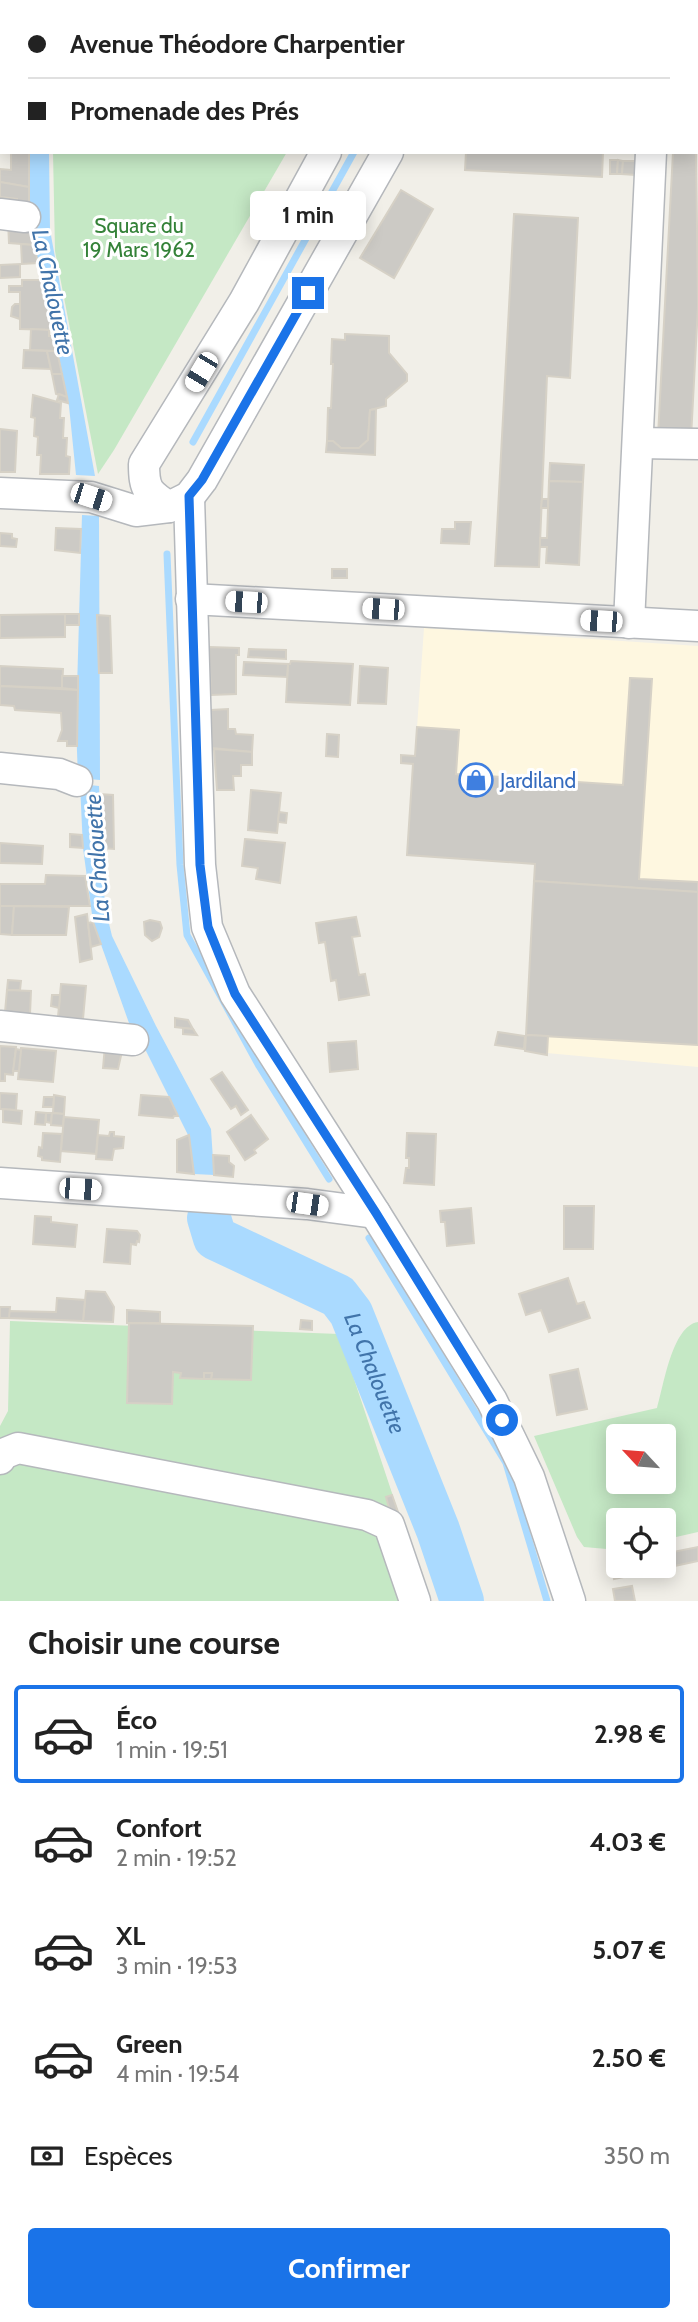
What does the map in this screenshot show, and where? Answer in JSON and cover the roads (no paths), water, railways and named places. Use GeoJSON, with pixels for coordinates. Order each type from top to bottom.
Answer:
{"type":"FeatureCollection","features":[{"type":"Feature","properties":{"kind":"street"},"geometry":{"type":"LineString","coordinates":[[91,497],[126,481],[144,464],[244,302],[325,154]]}},
{"type":"Feature","properties":{"kind":"street"},"geometry":{"type":"LineString","coordinates":[[0,492],[91,497],[134,511],[179,502],[202,480],[387,154]]}},
{"type":"Feature","properties":{"kind":"street"},"geometry":{"type":"LineString","coordinates":[[629,622],[651,154]]}},
{"type":"Feature","properties":{"kind":"street"},"geometry":{"type":"LineString","coordinates":[[638,443],[698,444]]}},
{"type":"Feature","properties":{"kind":"street"},"geometry":{"type":"LineString","coordinates":[[144,464],[144,485],[152,496],[179,502]]}},
{"type":"Feature","properties":{"kind":"street"},"geometry":{"type":"LineString","coordinates":[[179,502],[191,599],[200,865],[208,927],[235,994],[376,1213],[492,1401],[529,1477],[570,1601]]}},
{"type":"Feature","properties":{"kind":"street"},"geometry":{"type":"LineString","coordinates":[[191,599],[698,626]]}},
{"type":"Feature","properties":{"kind":"street"},"geometry":{"type":"LineString","coordinates":[[0,768],[59,774],[77,781]]}},
{"type":"Feature","properties":{"kind":"street"},"geometry":{"type":"LineString","coordinates":[[0,1026],[133,1040]]}},
{"type":"Feature","properties":{"kind":"street"},"geometry":{"type":"LineString","coordinates":[[0,1183],[307,1204],[376,1213]]}},
{"type":"Feature","properties":{"kind":"street"},"geometry":{"type":"LineString","coordinates":[[0,1459],[3,1454],[18,1448],[368,1515],[389,1525],[415,1601]]}},
{"type":"Feature","properties":{"kind":"water"},"geometry":{"type":"Polygon","coordinates":[[[29,154],[49,154],[50,230],[95,476],[76,475],[69,406],[43,280],[28,223],[29,154]]]}},
{"type":"Feature","properties":{"kind":"water"},"geometry":{"type":"Polygon","coordinates":[[[82,515],[99,516],[100,780],[78,778],[76,724],[82,515]]]}},
{"type":"Feature","properties":{"kind":"water"},"geometry":{"type":"Polygon","coordinates":[[[80,784],[99,786],[105,907],[112,936],[211,1129],[214,1175],[194,1174],[188,1135],[129,1023],[93,922],[83,848],[80,784]]]}},
{"type":"Feature","properties":{"kind":"waterway"},"geometry":{"type":"LineString","coordinates":[[193,442],[353,154]]}},
{"type":"Feature","properties":{"kind":"waterway"},"geometry":{"type":"LineString","coordinates":[[167,554],[180,865],[187,935],[259,1066],[329,1179]]}},
{"type":"Feature","properties":{"kind":"waterway","name":"La Chalouette"},"geometry":{"type":"LineString","coordinates":[[209,1218],[215,1238],[338,1296],[351,1313],[438,1530],[462,1601]]}},
{"type":"Feature","properties":{"kind":"waterway"},"geometry":{"type":"LineString","coordinates":[[369,1238],[506,1463],[547,1601]]}},
{"type":"Feature","properties":{"kind":"place","name":"Jardiland"},"geometry":{"type":"Point","coordinates":[476,780]}},
{"type":"Feature","properties":{"kind":"park label","name":"Square du 19 Mars 1962"},"geometry":{"type":"Point","coordinates":[139,237]}}]}
